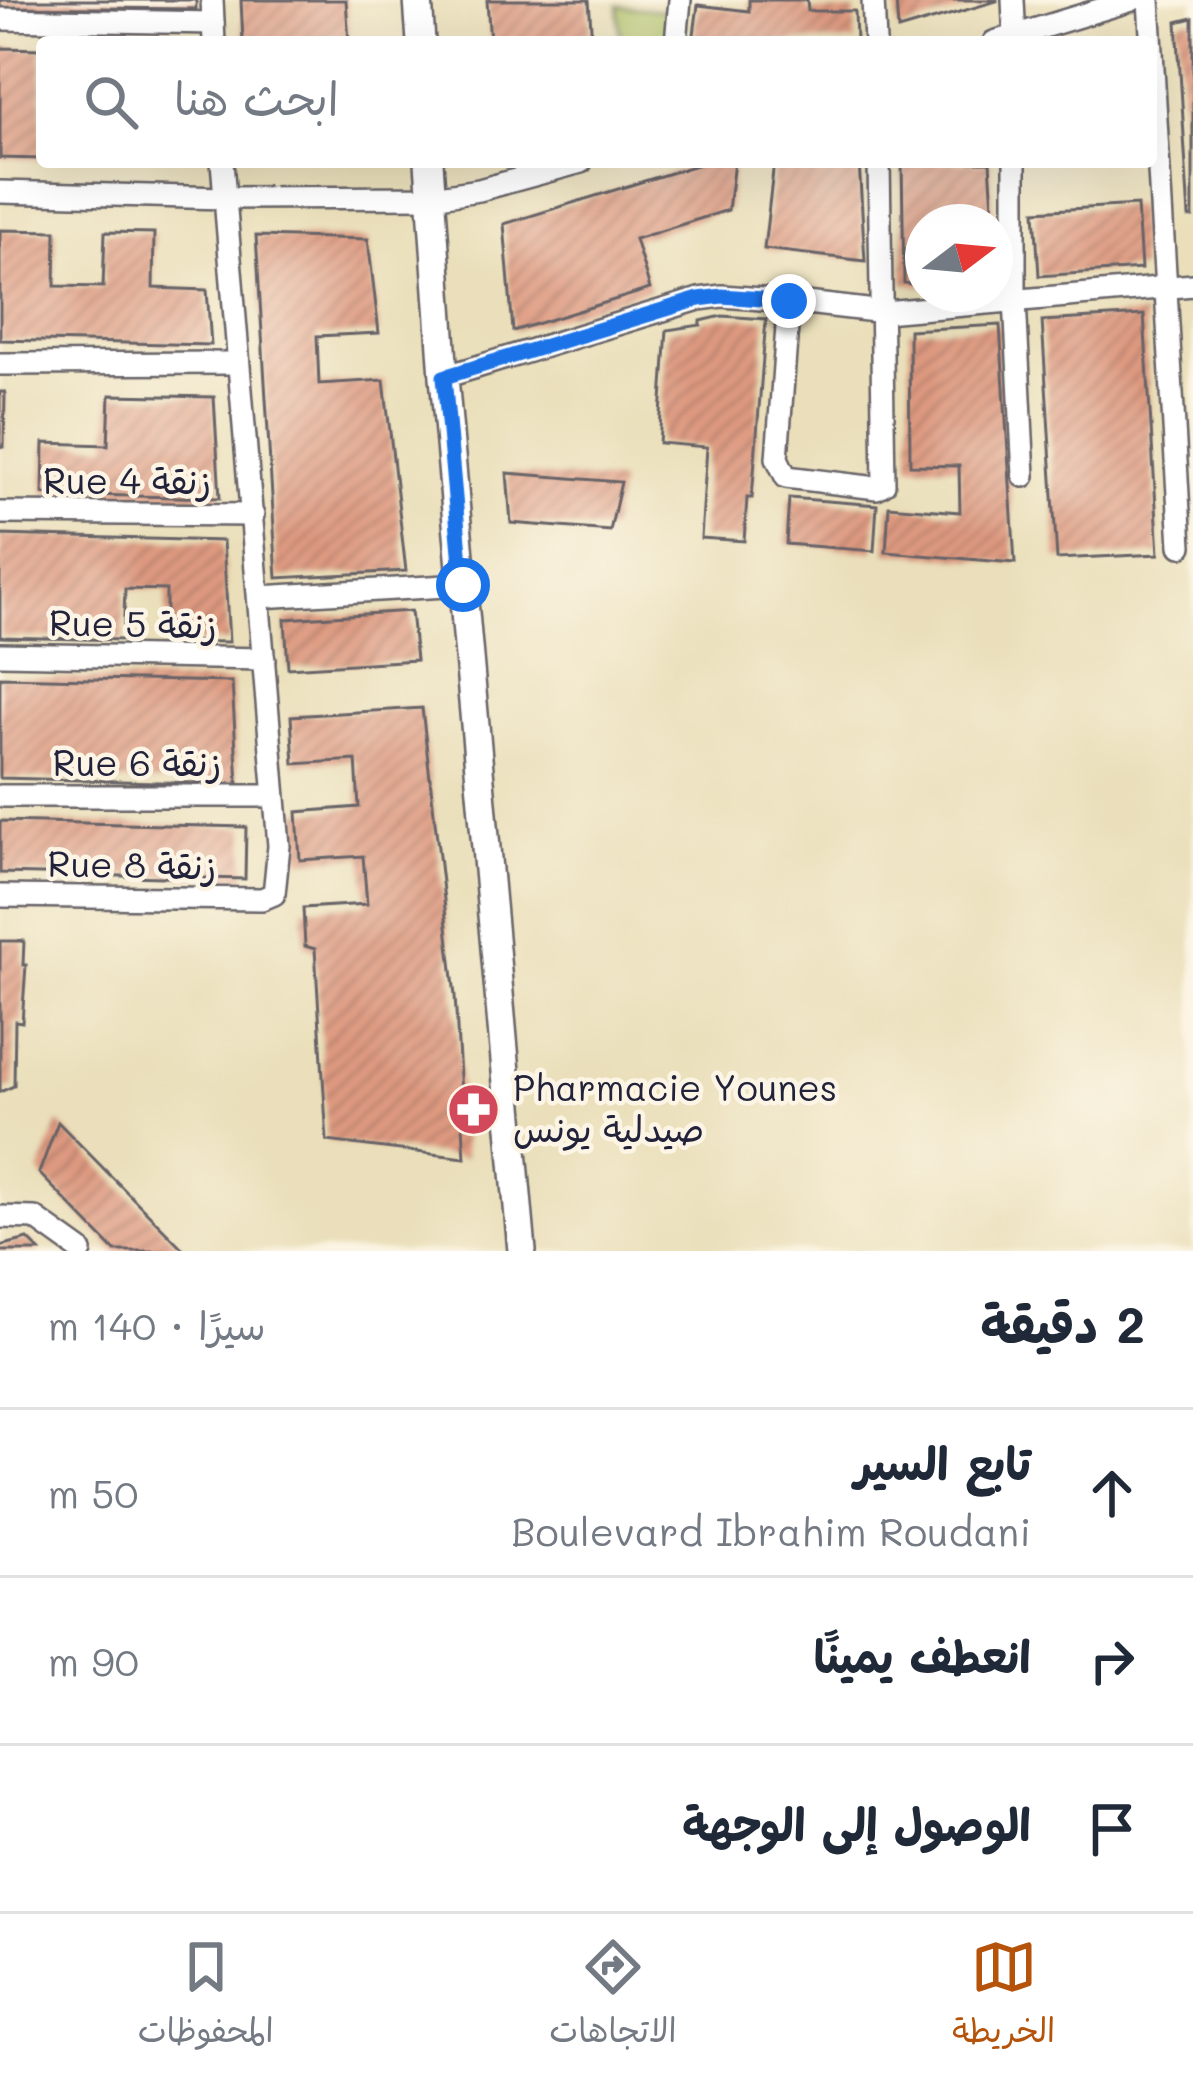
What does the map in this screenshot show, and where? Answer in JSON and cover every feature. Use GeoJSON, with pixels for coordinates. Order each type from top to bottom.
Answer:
{"type":"FeatureCollection","features":[{"type":"Feature","properties":{"kind":"street"},"geometry":{"type":"LineString","coordinates":[[0,19],[214,33],[212,0]]}},
{"type":"Feature","properties":{"kind":"street"},"geometry":{"type":"LineString","coordinates":[[418,0],[421,36]]}},
{"type":"Feature","properties":{"kind":"street"},"geometry":{"type":"LineString","coordinates":[[677,36],[680,0]]}},
{"type":"Feature","properties":{"kind":"street"},"geometry":{"type":"LineString","coordinates":[[873,0],[875,36]]}},
{"type":"Feature","properties":{"kind":"street"},"geometry":{"type":"LineString","coordinates":[[1008,36],[1013,0]]}},
{"type":"Feature","properties":{"kind":"street"},"geometry":{"type":"LineString","coordinates":[[1020,36],[1132,0]]}},
{"type":"Feature","properties":{"kind":"street"},"geometry":{"type":"LineString","coordinates":[[1149,0],[1151,36]]}},
{"type":"Feature","properties":{"kind":"street"},"geometry":{"type":"LineString","coordinates":[[1157,155],[1164,290],[1184,428],[1181,546]]}},
{"type":"Feature","properties":{"kind":"street"},"geometry":{"type":"LineString","coordinates":[[223,168],[273,796]]}},
{"type":"Feature","properties":{"kind":"street"},"geometry":{"type":"LineString","coordinates":[[430,168],[522,1251]]}},
{"type":"Feature","properties":{"kind":"street"},"geometry":{"type":"LineString","coordinates":[[0,192],[432,197],[559,168]]}},
{"type":"Feature","properties":{"kind":"street"},"geometry":{"type":"LineString","coordinates":[[789,301],[777,458],[781,471],[792,478],[877,488],[884,484],[879,168]]}},
{"type":"Feature","properties":{"kind":"street"},"geometry":{"type":"LineString","coordinates":[[1015,168],[1015,300],[1024,476]]}},
{"type":"Feature","properties":{"kind":"street"},"geometry":{"type":"LineString","coordinates":[[444,377],[722,296],[884,311],[1193,285]]}},
{"type":"Feature","properties":{"kind":"street"},"geometry":{"type":"LineString","coordinates":[[0,364],[238,363]]}},
{"type":"Feature","properties":{"kind":"street","name":"Rue 4 زنقة"},"geometry":{"type":"LineString","coordinates":[[0,513],[253,515]]}},
{"type":"Feature","properties":{"kind":"street"},"geometry":{"type":"LineString","coordinates":[[260,598],[463,585]]}},
{"type":"Feature","properties":{"kind":"street","name":"Rue 5 زنقة"},"geometry":{"type":"LineString","coordinates":[[0,654],[264,659]]}},
{"type":"Feature","properties":{"kind":"street","name":"Rue 6 زنقة"},"geometry":{"type":"LineString","coordinates":[[0,796],[273,796]]}},
{"type":"Feature","properties":{"kind":"street","name":"Rue 8 زنقة"},"geometry":{"type":"LineString","coordinates":[[0,896],[262,899],[274,894],[277,886],[279,846],[273,796]]}},
{"type":"Feature","properties":{"kind":"street"},"geometry":{"type":"LineString","coordinates":[[0,1217],[35,1218],[81,1251]]}},
{"type":"Feature","properties":{"kind":"green space"},"geometry":{"type":"Polygon","coordinates":[[[618,6],[675,11],[672,36],[620,36],[618,6]]]}},
{"type":"Feature","properties":{"kind":"building"},"geometry":{"type":"Polygon","coordinates":[[[0,0],[196,0],[196,9],[0,7],[0,0]]]}},
{"type":"Feature","properties":{"kind":"building"},"geometry":{"type":"Polygon","coordinates":[[[241,0],[346,0],[349,36],[243,36],[241,0]]]}},
{"type":"Feature","properties":{"kind":"building"},"geometry":{"type":"Polygon","coordinates":[[[487,0],[589,0],[592,36],[490,36],[487,0]]]}},
{"type":"Feature","properties":{"kind":"building"},"geometry":{"type":"Polygon","coordinates":[[[749,0],[807,0],[808,11],[855,11],[856,36],[694,36],[698,5],[749,11],[749,0]]]}},
{"type":"Feature","properties":{"kind":"building"},"geometry":{"type":"Polygon","coordinates":[[[896,0],[997,0],[997,1],[898,30],[896,0]]]}},
{"type":"Feature","properties":{"kind":"building"},"geometry":{"type":"Polygon","coordinates":[[[1193,18],[1193,217],[1189,217],[1177,22],[1193,18]]]}},
{"type":"Feature","properties":{"kind":"building"},"geometry":{"type":"Polygon","coordinates":[[[0,48],[36,49],[36,159],[0,158],[0,48]]]}},
{"type":"Feature","properties":{"kind":"building"},"geometry":{"type":"Polygon","coordinates":[[[686,168],[733,168],[728,210],[635,239],[650,289],[513,331],[504,224],[686,168]]]}},
{"type":"Feature","properties":{"kind":"building"},"geometry":{"type":"Polygon","coordinates":[[[773,168],[859,168],[865,261],[764,249],[773,168]]]}},
{"type":"Feature","properties":{"kind":"building"},"geometry":{"type":"Polygon","coordinates":[[[902,168],[990,168],[993,204],[905,204],[905,283],[902,168]]]}},
{"type":"Feature","properties":{"kind":"building"},"geometry":{"type":"Polygon","coordinates":[[[1137,205],[1141,269],[1039,276],[1035,211],[1137,205]]]}},
{"type":"Feature","properties":{"kind":"building"},"geometry":{"type":"Polygon","coordinates":[[[0,230],[56,231],[55,286],[103,287],[105,232],[154,233],[153,288],[207,290],[211,345],[0,340],[0,230]]]}},
{"type":"Feature","properties":{"kind":"building"},"geometry":{"type":"Polygon","coordinates":[[[256,236],[368,239],[379,333],[317,336],[319,384],[384,380],[406,571],[277,578],[256,236]]]}},
{"type":"Feature","properties":{"kind":"building"},"geometry":{"type":"Polygon","coordinates":[[[1144,315],[1159,554],[1057,559],[1042,321],[1144,315]]]}},
{"type":"Feature","properties":{"kind":"building"},"geometry":{"type":"Polygon","coordinates":[[[722,316],[766,319],[752,498],[747,498],[744,541],[701,538],[707,447],[659,443],[667,330],[722,316]]]}},
{"type":"Feature","properties":{"kind":"building"},"geometry":{"type":"Polygon","coordinates":[[[1000,325],[1015,563],[886,552],[889,506],[960,512],[959,466],[910,465],[909,330],[1000,325]]]}},
{"type":"Feature","properties":{"kind":"building"},"geometry":{"type":"Polygon","coordinates":[[[0,392],[5,392],[4,447],[0,447],[0,392]]]}},
{"type":"Feature","properties":{"kind":"building"},"geometry":{"type":"Polygon","coordinates":[[[110,395],[214,397],[220,498],[43,494],[44,443],[108,445],[110,395]]]}},
{"type":"Feature","properties":{"kind":"building"},"geometry":{"type":"Polygon","coordinates":[[[507,473],[621,482],[610,531],[511,523],[507,473]]]}},
{"type":"Feature","properties":{"kind":"building"},"geometry":{"type":"Polygon","coordinates":[[[789,498],[877,505],[874,551],[786,544],[789,498]]]}},
{"type":"Feature","properties":{"kind":"building"},"geometry":{"type":"Polygon","coordinates":[[[0,535],[223,541],[229,642],[166,641],[166,590],[125,589],[123,640],[0,637],[0,535]]]}},
{"type":"Feature","properties":{"kind":"building"},"geometry":{"type":"Polygon","coordinates":[[[411,611],[416,660],[288,668],[285,619],[411,611]]]}},
{"type":"Feature","properties":{"kind":"building"},"geometry":{"type":"Polygon","coordinates":[[[0,677],[232,682],[238,784],[0,778],[0,677]]]}},
{"type":"Feature","properties":{"kind":"building"},"geometry":{"type":"Polygon","coordinates":[[[422,708],[455,996],[465,1158],[327,1141],[315,949],[305,946],[303,908],[367,904],[363,856],[300,860],[297,812],[359,807],[356,760],[294,764],[291,716],[422,708]]]}},
{"type":"Feature","properties":{"kind":"building"},"geometry":{"type":"Polygon","coordinates":[[[0,821],[246,827],[245,879],[0,873],[0,821]]]}},
{"type":"Feature","properties":{"kind":"building"},"geometry":{"type":"Polygon","coordinates":[[[0,941],[24,941],[26,965],[22,1022],[15,1021],[14,1086],[0,1092],[0,941]]]}},
{"type":"Feature","properties":{"kind":"building"},"geometry":{"type":"Polygon","coordinates":[[[58,1122],[185,1251],[115,1251],[39,1173],[58,1122]]]}},
{"type":"Feature","properties":{"kind":"building"},"geometry":{"type":"Polygon","coordinates":[[[28,1239],[40,1251],[0,1251],[0,1246],[28,1239]]]}},
{"type":"Feature","properties":{"kind":"place","name":"Pharmacie Younes صيدلية يونس"},"geometry":{"type":"Point","coordinates":[474,1109]}},
{"type":"Feature","properties":{"kind":"route"},"geometry":{"type":"LineString","coordinates":[[463,585],[444,377],[699,299],[789,301]]}}]}
